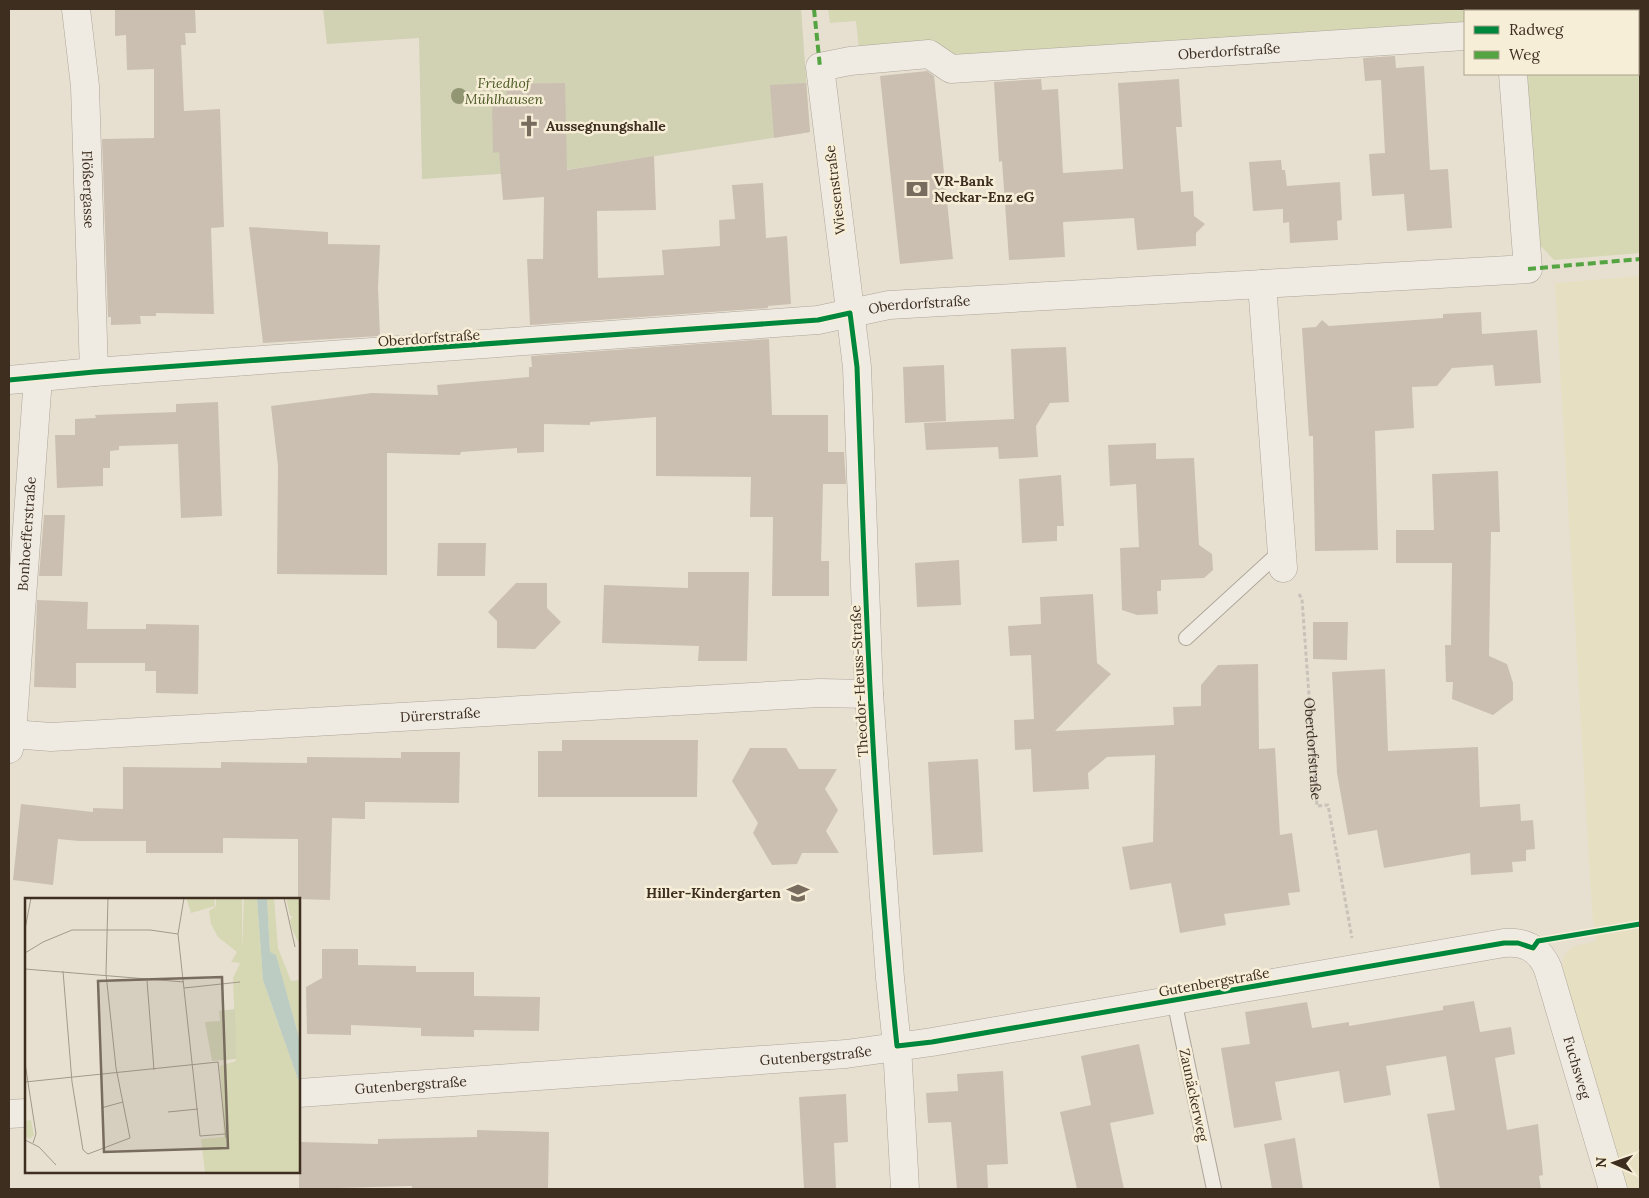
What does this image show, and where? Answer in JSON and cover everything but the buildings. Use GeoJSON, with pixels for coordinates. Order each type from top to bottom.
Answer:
{"type":"FeatureCollection","features":[{"type":"Feature","properties":{"kind":"street","name":"Flößergasse"},"geometry":{"type":"LineString","coordinates":[[76,9],[85,86],[94,372]]}},
{"type":"Feature","properties":{"kind":"street","name":"Oberdorfstraße"},"geometry":{"type":"LineString","coordinates":[[820,67],[850,61],[929,54],[951,69],[1464,36]]}},
{"type":"Feature","properties":{"kind":"street","name":"Wiesenstraße"},"geometry":{"type":"LineString","coordinates":[[820,67],[850,313]]}},
{"type":"Feature","properties":{"kind":"street","name":"Oberdorfstraße"},"geometry":{"type":"LineString","coordinates":[[9,380],[94,372],[818,320],[890,305],[1528,268],[1513,75]]}},
{"type":"Feature","properties":{"kind":"street"},"geometry":{"type":"LineString","coordinates":[[1262,284],[1282,559]]}},
{"type":"Feature","properties":{"kind":"street","name":"Theodor-Heuss-Straße"},"geometry":{"type":"LineString","coordinates":[[850,313],[857,367],[869,694],[890,978],[897,1046],[905,1189]]}},
{"type":"Feature","properties":{"kind":"street","name":"Bonhoefferstraße"},"geometry":{"type":"LineString","coordinates":[[10,741],[38,378]]}},
{"type":"Feature","properties":{"kind":"street","name":"Dürerstraße"},"geometry":{"type":"LineString","coordinates":[[10,741],[51,737],[809,694],[869,694]]}},
{"type":"Feature","properties":{"kind":"street","name":"Gutenbergstraße"},"geometry":{"type":"LineString","coordinates":[[300,1093],[846,1054],[932,1042],[1509,943],[1526,944],[1534,948]]}},
{"type":"Feature","properties":{"kind":"street","name":"Fuchsweg"},"geometry":{"type":"LineString","coordinates":[[1534,948],[1545,961],[1548,969],[1614,1189]]}},
{"type":"Feature","properties":{"kind":"street"},"geometry":{"type":"LineString","coordinates":[[9,1114],[25,1112]]}},
{"type":"Feature","properties":{"kind":"lane"},"geometry":{"type":"LineString","coordinates":[[1186,638],[1282,559]]}},
{"type":"Feature","properties":{"kind":"lane","name":"Zaunäckerweg"},"geometry":{"type":"LineString","coordinates":[[1174,1000],[1214,1189]]}},
{"type":"Feature","properties":{"kind":"shaded area"},"geometry":{"type":"Polygon","coordinates":[[[1640,276],[1640,1189],[1625,1189],[1561,971],[1564,956],[1568,951],[1575,946],[1596,941],[1592,911],[1555,283],[1640,276]]]}},
{"type":"Feature","properties":{"kind":"green space","name":"Friedhof Mühlhausen"},"geometry":{"type":"Polygon","coordinates":[[[323,9],[801,9],[810,132],[572,169],[422,179],[419,38],[327,44],[323,9]]]}},
{"type":"Feature","properties":{"kind":"green space"},"geometry":{"type":"Polygon","coordinates":[[[828,9],[1640,9],[1640,253],[1554,260],[1536,241],[1523,75],[1639,75],[1639,10],[1464,10],[1464,27],[965,59],[859,49],[856,21],[830,23],[828,9]]]}},
{"type":"Feature","properties":{"kind":"marked path"},"geometry":{"type":"LineString","coordinates":[[814,9],[820,67]]}},
{"type":"Feature","properties":{"kind":"marked path"},"geometry":{"type":"LineString","coordinates":[[1528,269],[1640,259]]}},
{"type":"Feature","properties":{"kind":"cycle path"},"geometry":{"type":"LineString","coordinates":[[9,380],[94,372],[818,320],[850,313],[857,367],[876,792],[897,1046],[932,1042],[1504,943],[1518,943],[1533,948],[1538,941],[1640,924]]}},
{"type":"Feature","properties":{"kind":"place","name":"Aussegnungshalle"},"geometry":{"type":"Point","coordinates":[529,126]}},
{"type":"Feature","properties":{"kind":"place","name":"VR-Bank Neckar-Enz eG"},"geometry":{"type":"Point","coordinates":[917,189]}},
{"type":"Feature","properties":{"kind":"place","name":"Hiller-Kindergarten"},"geometry":{"type":"Point","coordinates":[798,893]}}]}
